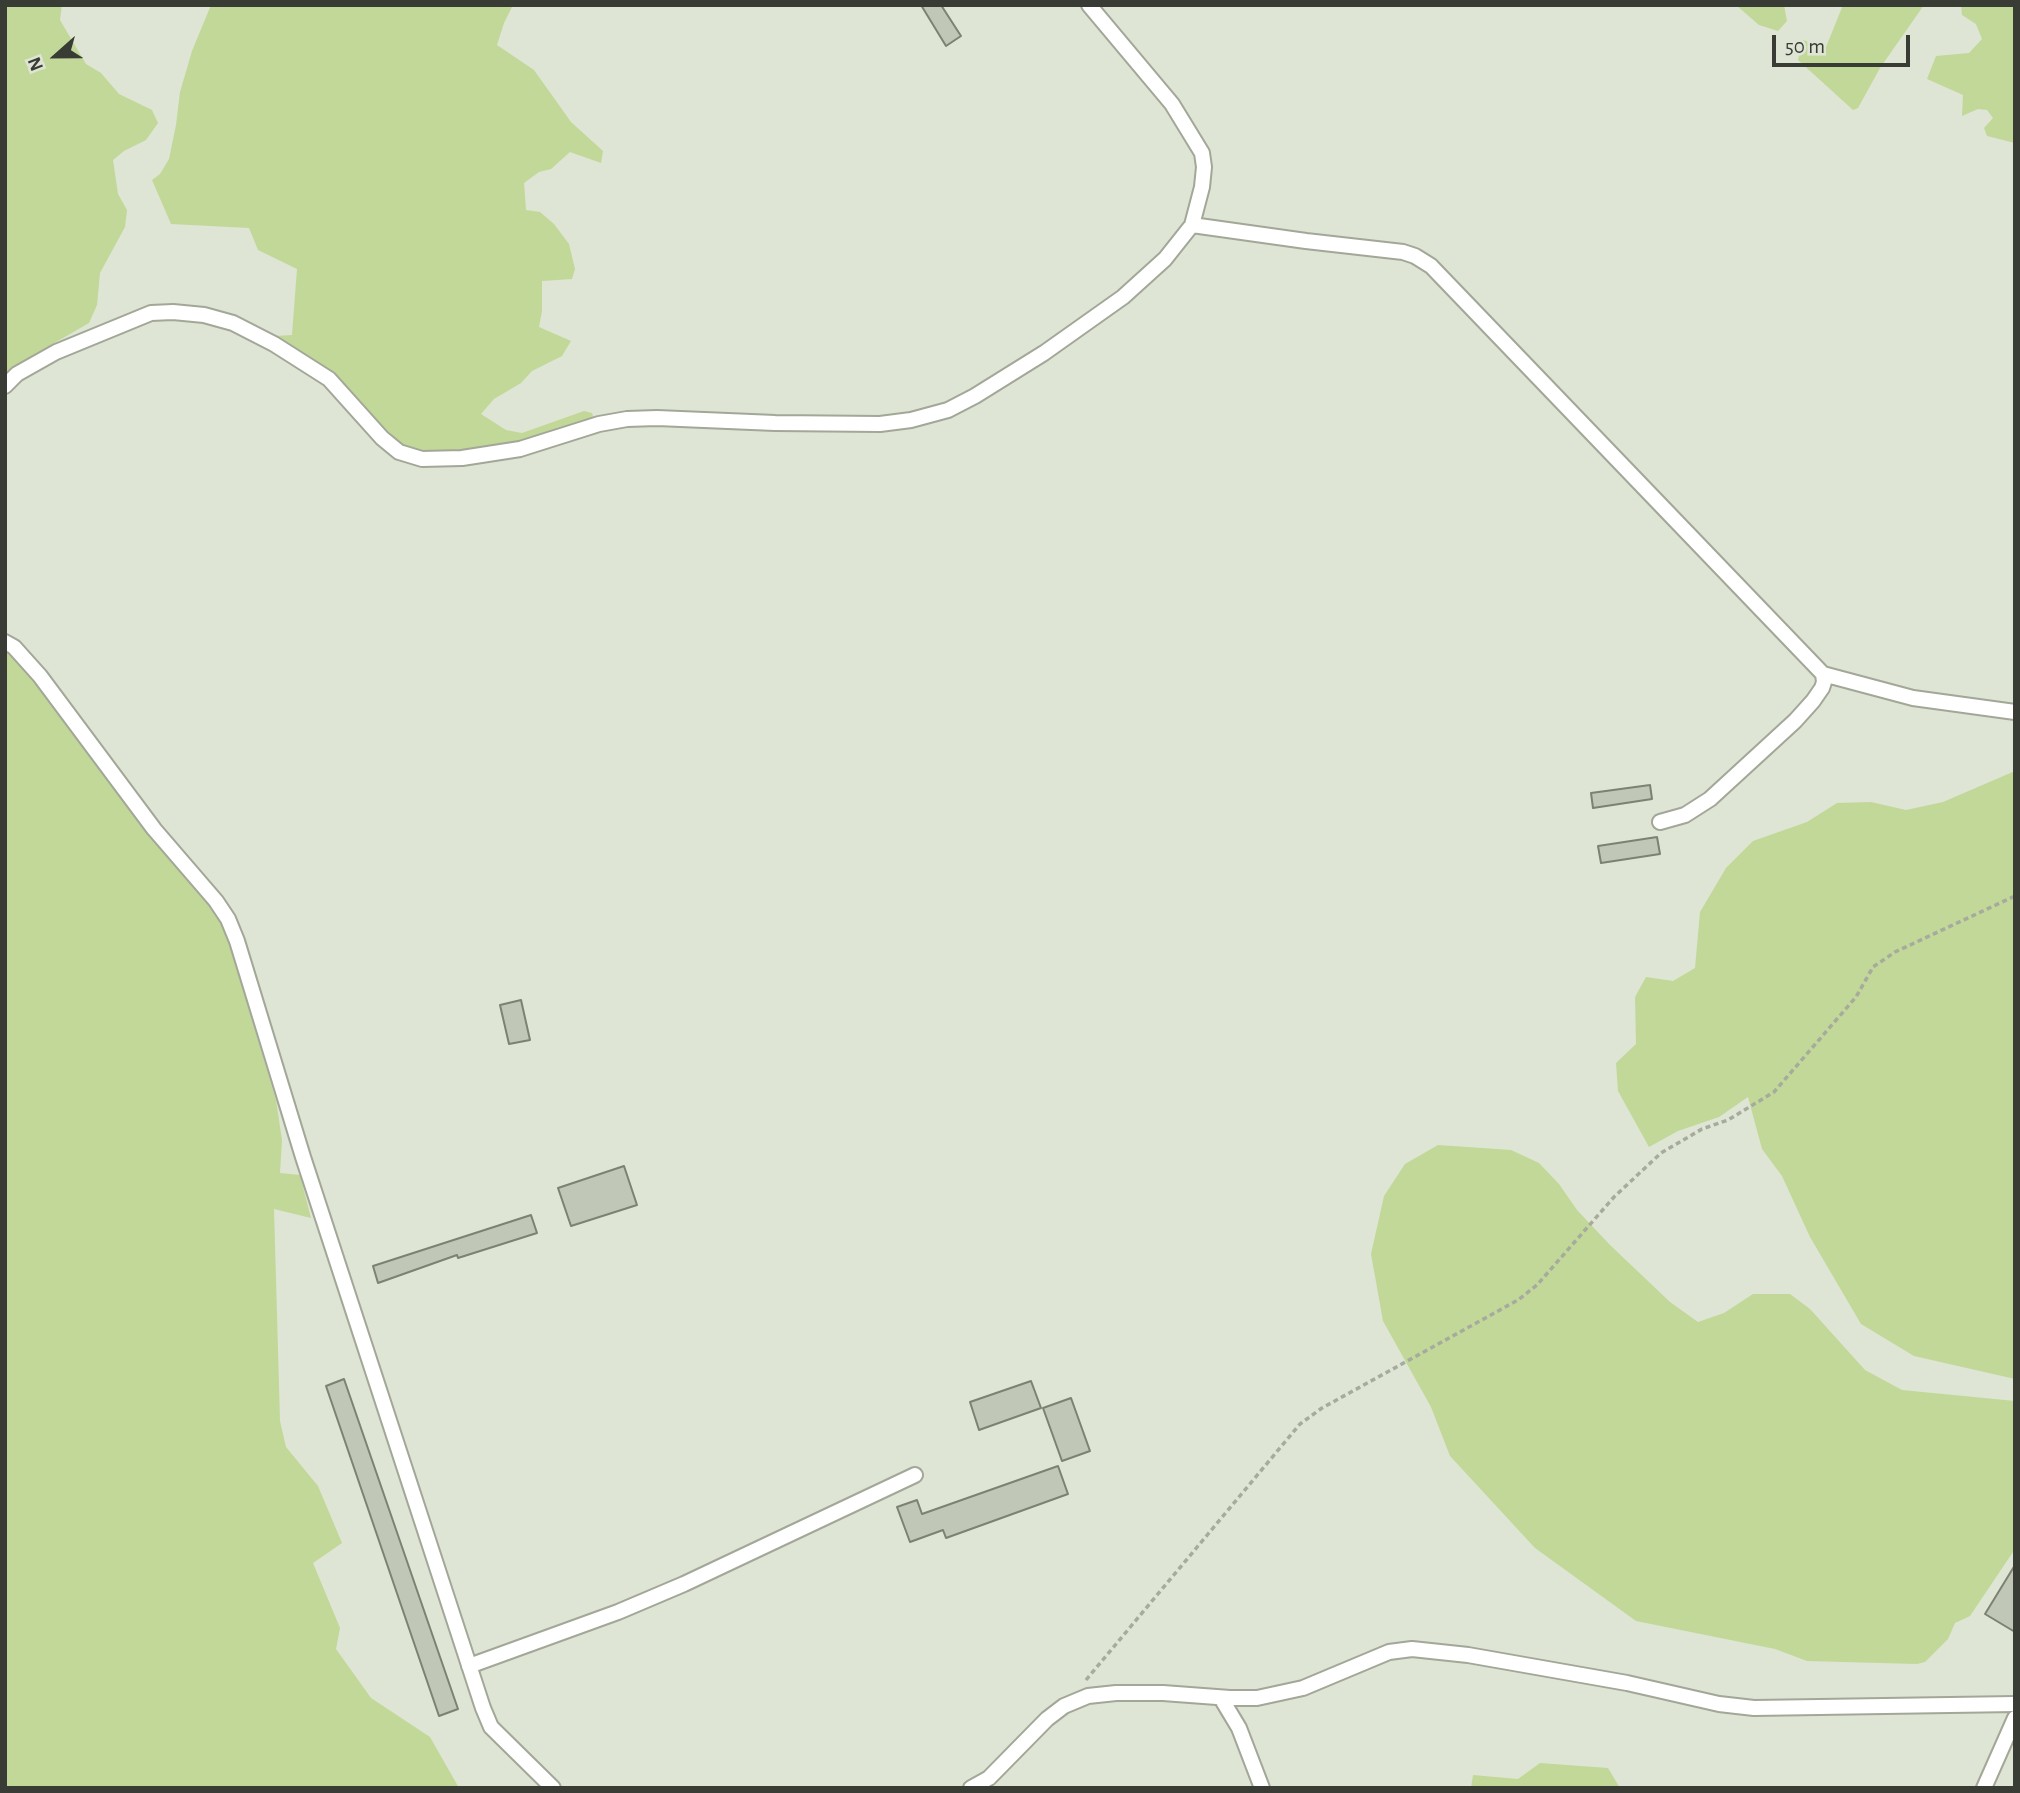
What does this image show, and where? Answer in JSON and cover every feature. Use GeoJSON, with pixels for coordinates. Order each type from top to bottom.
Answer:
{"type":"FeatureCollection","features":[{"type":"Feature","properties":{"kind":"street"},"geometry":{"type":"LineString","coordinates":[[5,386],[17,374],[56,352],[151,313],[173,312],[204,315],[233,323],[274,344],[329,380],[382,438],[399,452],[422,459],[462,458],[520,449],[599,424],[627,419],[867,424],[911,420],[948,410],[1044,353],[1123,297],[1165,259],[1192,225],[1202,187],[1202,153],[1172,104],[1089,5]]}},
{"type":"Feature","properties":{"kind":"street"},"geometry":{"type":"LineString","coordinates":[[1192,225],[1403,251],[1431,266],[1822,674],[1824,682],[1813,701],[1710,799],[1685,815],[1660,822]]}},
{"type":"Feature","properties":{"kind":"street"},"geometry":{"type":"LineString","coordinates":[[5,642],[40,676],[154,828],[228,919],[307,1169],[491,1727],[553,1788]]}},
{"type":"Feature","properties":{"kind":"street"},"geometry":{"type":"LineString","coordinates":[[1822,674],[1913,698],[2015,712]]}},
{"type":"Feature","properties":{"kind":"street"},"geometry":{"type":"LineString","coordinates":[[469,1666],[618,1612],[684,1584],[915,1475]]}},
{"type":"Feature","properties":{"kind":"street"},"geometry":{"type":"LineString","coordinates":[[971,1788],[989,1778],[1047,1719],[1064,1706],[1088,1696],[1151,1693],[1257,1698],[1303,1688],[1365,1660],[1389,1652],[1412,1649],[1481,1657],[1627,1683],[1719,1704],[1754,1708],[2015,1704]]}},
{"type":"Feature","properties":{"kind":"street"},"geometry":{"type":"LineString","coordinates":[[1221,1698],[1239,1728],[1262,1788]]}},
{"type":"Feature","properties":{"kind":"street"},"geometry":{"type":"LineString","coordinates":[[1984,1788],[2015,1718]]}},
{"type":"Feature","properties":{"kind":"path"},"geometry":{"type":"LineString","coordinates":[[1082,1685],[1300,1424],[1322,1408],[1518,1300],[1537,1284],[1614,1197],[1661,1153],[1702,1129],[1728,1120],[1774,1092],[1856,997],[1873,967],[1919,940],[2015,896]]}},
{"type":"Feature","properties":{"kind":"green space"},"geometry":{"type":"Polygon","coordinates":[[[5,5],[62,5],[60,20],[86,64],[101,73],[119,94],[152,110],[158,123],[146,140],[113,160],[118,194],[127,210],[125,227],[100,273],[97,305],[89,323],[5,374],[5,5]]]}},
{"type":"Feature","properties":{"kind":"green space"},"geometry":{"type":"Polygon","coordinates":[[[211,5],[513,5],[497,45],[534,70],[571,122],[603,151],[601,163],[570,152],[551,169],[539,172],[524,183],[526,210],[540,212],[554,224],[569,244],[575,269],[572,279],[542,281],[539,327],[571,341],[562,356],[532,371],[521,383],[494,399],[481,414],[506,430],[522,433],[584,411],[592,413],[594,419],[523,440],[465,452],[427,455],[404,447],[332,376],[275,336],[292,335],[297,269],[258,250],[249,228],[171,224],[152,180],[160,174],[169,159],[180,92],[192,51],[211,5]]]}},
{"type":"Feature","properties":{"kind":"green space"},"geometry":{"type":"Polygon","coordinates":[[[1736,5],[1784,5],[1787,21],[1778,31],[1759,25],[1736,5]]]}},
{"type":"Feature","properties":{"kind":"green space"},"geometry":{"type":"Polygon","coordinates":[[[1843,5],[1924,5],[1880,68],[1858,108],[1853,110],[1798,60],[1803,40],[1826,47],[1843,5]]]}},
{"type":"Feature","properties":{"kind":"green space"},"geometry":{"type":"Polygon","coordinates":[[[1961,5],[2015,5],[2015,143],[1987,136],[1984,128],[1993,118],[1987,110],[1978,109],[1962,116],[1963,95],[1927,79],[1936,56],[1969,53],[1982,39],[1976,24],[1962,15],[1961,5]]]}},
{"type":"Feature","properties":{"kind":"green space"},"geometry":{"type":"Polygon","coordinates":[[[5,648],[42,691],[183,874],[212,906],[226,934],[276,1100],[282,1140],[280,1173],[300,1175],[311,1218],[274,1209],[280,1421],[286,1447],[318,1486],[342,1543],[313,1563],[340,1628],[336,1649],[371,1698],[430,1737],[459,1788],[5,1788],[5,648]]]}},
{"type":"Feature","properties":{"kind":"green space"},"geometry":{"type":"Polygon","coordinates":[[[2015,771],[2015,1379],[1914,1356],[1861,1324],[1810,1237],[1782,1176],[1762,1149],[1748,1097],[1719,1117],[1678,1131],[1649,1147],[1618,1091],[1616,1063],[1636,1044],[1635,997],[1646,977],[1673,981],[1695,968],[1700,912],[1726,868],[1753,841],[1807,822],[1837,803],[1871,802],[1906,810],[1943,802],[2015,771]]]}},
{"type":"Feature","properties":{"kind":"green space"},"geometry":{"type":"Polygon","coordinates":[[[1438,1145],[1511,1150],[1539,1163],[1610,1245],[1670,1302],[1698,1322],[1724,1313],[1753,1294],[1790,1294],[1810,1309],[1865,1370],[1902,1390],[2015,1401],[2015,1549],[1970,1616],[1955,1623],[1948,1639],[1925,1662],[1807,1661],[1775,1649],[1636,1621],[1535,1548],[1450,1456],[1431,1407],[1383,1321],[1371,1254],[1384,1196],[1405,1164],[1438,1145]]]}},
{"type":"Feature","properties":{"kind":"green space"},"geometry":{"type":"Polygon","coordinates":[[[1540,1763],[1608,1768],[1620,1788],[1471,1788],[1473,1775],[1518,1779],[1540,1763]]]}},
{"type":"Feature","properties":{"kind":"building"},"geometry":{"type":"Polygon","coordinates":[[[921,5],[941,5],[961,36],[946,46],[921,5]]]}},
{"type":"Feature","properties":{"kind":"building"},"geometry":{"type":"Polygon","coordinates":[[[1650,785],[1652,799],[1593,808],[1591,793],[1650,785]]]}},
{"type":"Feature","properties":{"kind":"building"},"geometry":{"type":"Polygon","coordinates":[[[1657,837],[1660,854],[1601,863],[1598,846],[1657,837]]]}},
{"type":"Feature","properties":{"kind":"building"},"geometry":{"type":"Polygon","coordinates":[[[521,1000],[530,1040],[509,1044],[500,1005],[521,1000]]]}},
{"type":"Feature","properties":{"kind":"building"},"geometry":{"type":"Polygon","coordinates":[[[624,1166],[637,1205],[571,1226],[558,1188],[624,1166]]]}},
{"type":"Feature","properties":{"kind":"building"},"geometry":{"type":"Polygon","coordinates":[[[531,1215],[537,1233],[458,1258],[457,1255],[378,1283],[373,1266],[531,1215]]]}},
{"type":"Feature","properties":{"kind":"building"},"geometry":{"type":"Polygon","coordinates":[[[344,1379],[458,1709],[439,1716],[326,1386],[344,1379]]]}},
{"type":"Feature","properties":{"kind":"building"},"geometry":{"type":"Polygon","coordinates":[[[1031,1381],[1041,1408],[979,1430],[970,1402],[1031,1381]]]}},
{"type":"Feature","properties":{"kind":"building"},"geometry":{"type":"Polygon","coordinates":[[[1071,1398],[1090,1451],[1062,1461],[1043,1408],[1071,1398]]]}},
{"type":"Feature","properties":{"kind":"building"},"geometry":{"type":"Polygon","coordinates":[[[1058,1466],[1068,1494],[946,1538],[943,1530],[910,1542],[897,1507],[917,1500],[922,1514],[1058,1466]]]}},
{"type":"Feature","properties":{"kind":"building"},"geometry":{"type":"Polygon","coordinates":[[[2015,1565],[2015,1632],[1985,1614],[2015,1565]]]}}]}
